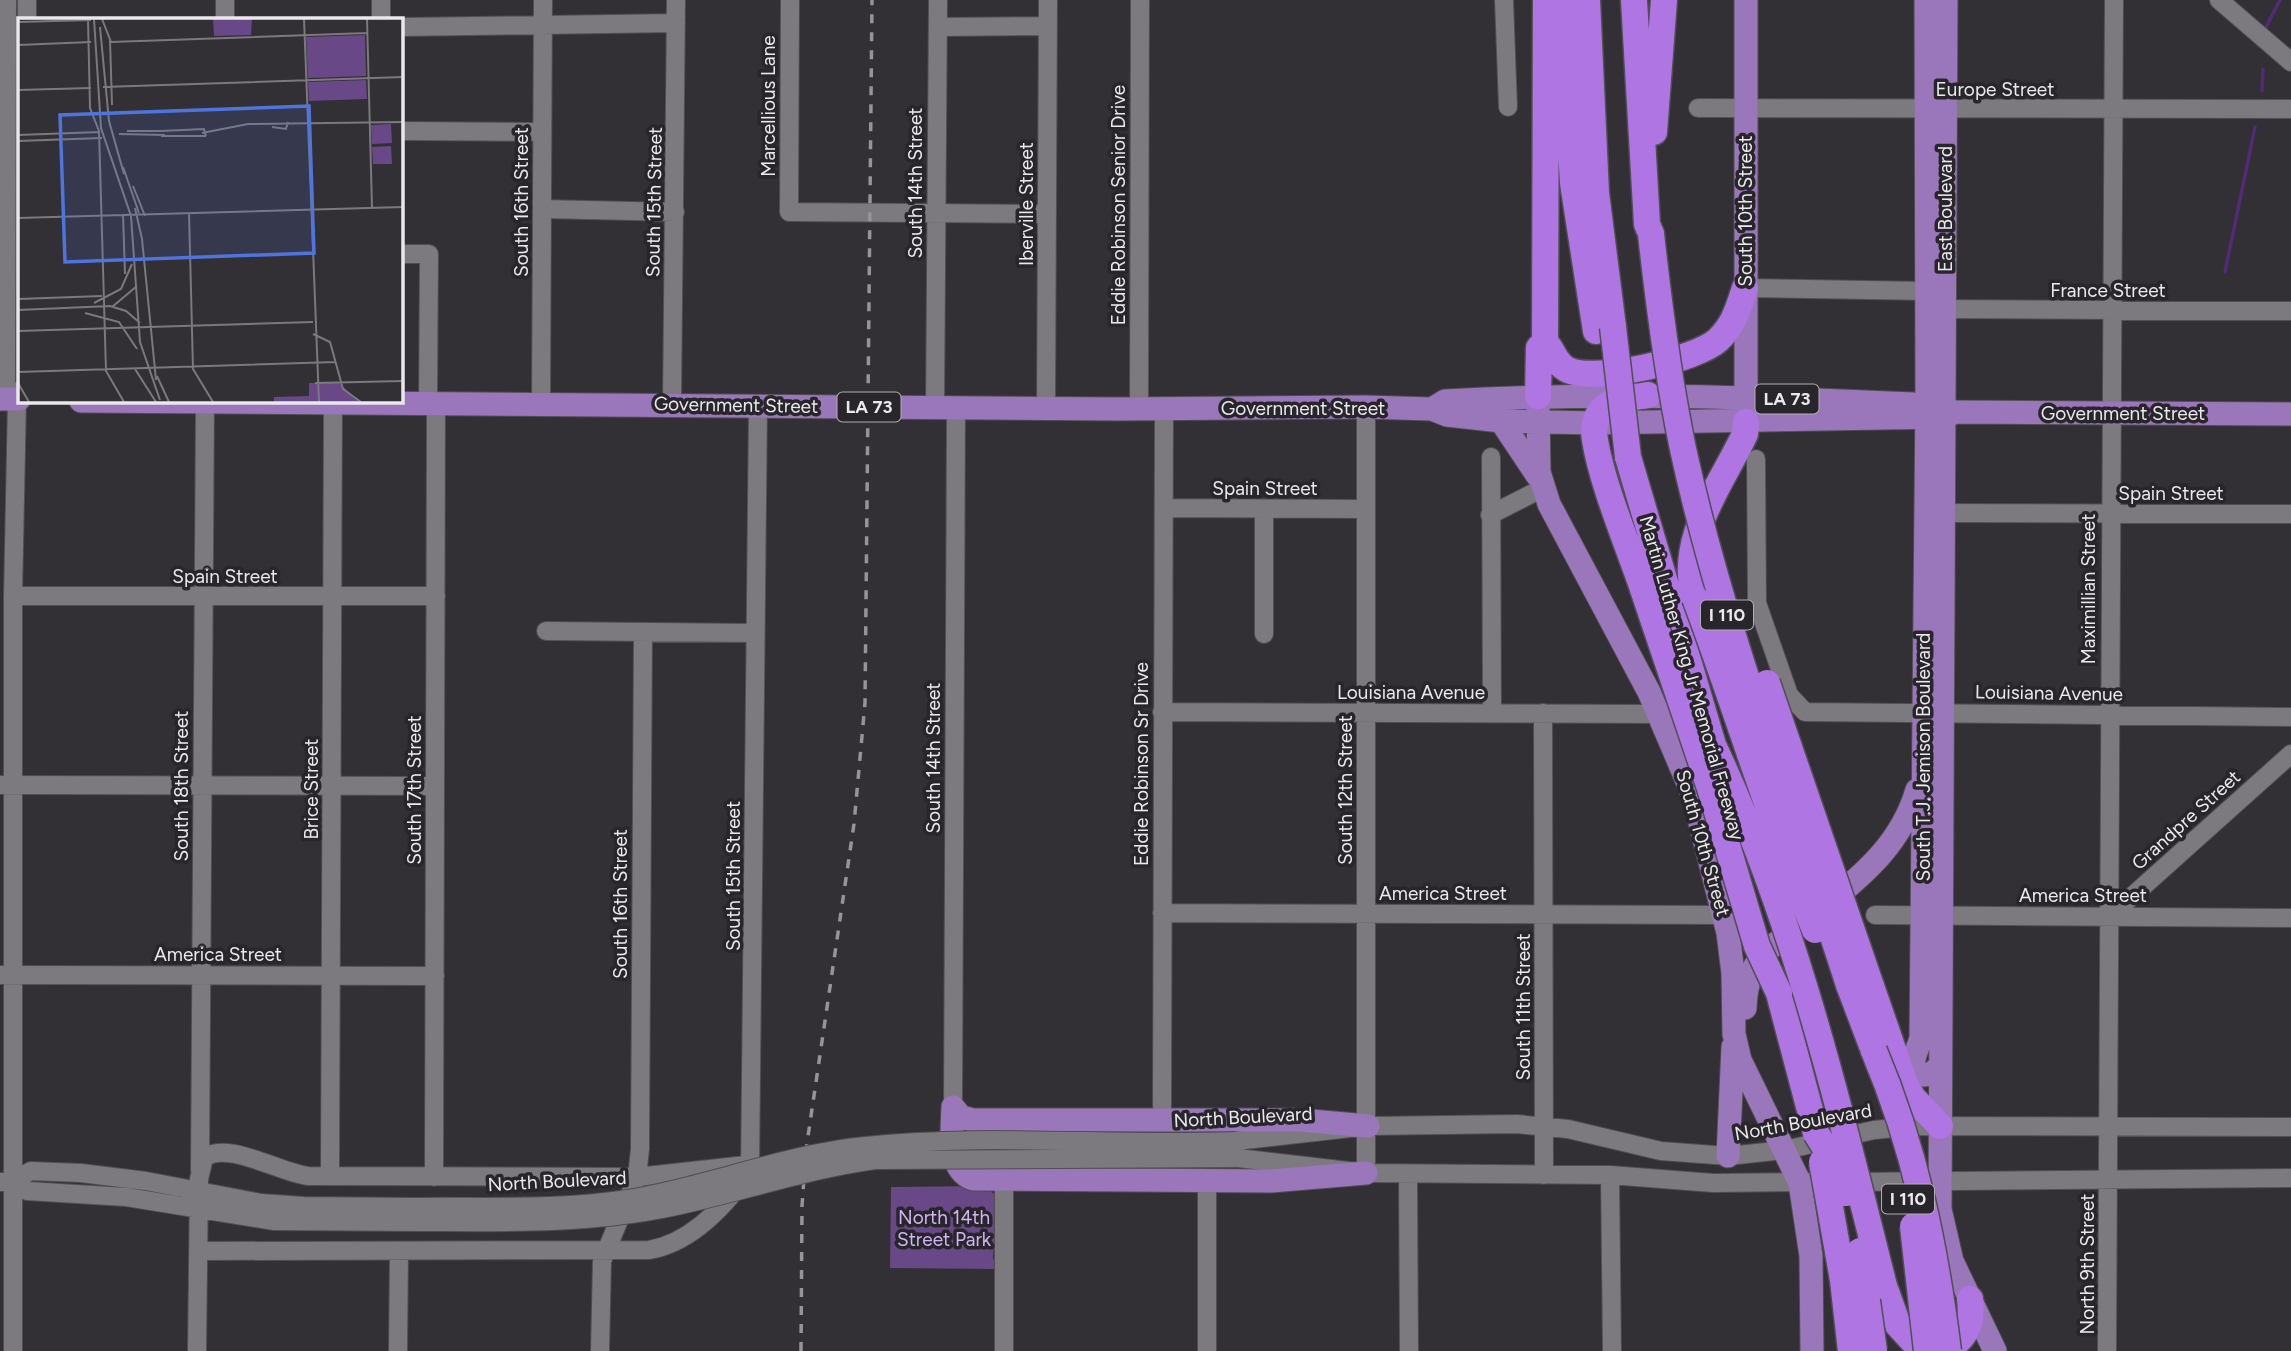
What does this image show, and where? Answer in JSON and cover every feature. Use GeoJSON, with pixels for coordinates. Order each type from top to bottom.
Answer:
{"type":"FeatureCollection","features":[{"type":"Feature","properties":{"kind":"highway"},"geometry":{"type":"LineString","coordinates":[[1546,0],[1545,342],[1562,367],[1584,375],[1689,356],[1707,348],[1729,329],[1745,288]]}},
{"type":"Feature","properties":{"kind":"highway","name":"Martin Luther King Jr Memorial Freeway"},"geometry":{"type":"LineString","coordinates":[[1562,0],[1573,183],[1628,457],[1713,745],[1816,1133],[1843,1280],[1851,1351]]}},
{"type":"Feature","properties":{"kind":"highway"},"geometry":{"type":"LineString","coordinates":[[1587,0],[1604,329]]}},
{"type":"Feature","properties":{"kind":"highway","name":"I 110"},"geometry":{"type":"LineString","coordinates":[[1634,0],[1651,227],[1672,391],[1704,534],[1735,642],[1860,986],[1913,1223],[1922,1349]]}},
{"type":"Feature","properties":{"kind":"highway"},"geometry":{"type":"LineString","coordinates":[[1651,227],[1656,85],[1664,0]]}},
{"type":"Feature","properties":{"kind":"highway"},"geometry":{"type":"LineString","coordinates":[[1538,396],[1539,348],[1545,342]]}},
{"type":"Feature","properties":{"kind":"highway"},"geometry":{"type":"LineString","coordinates":[[1648,395],[1613,402],[1602,410],[1595,423],[1595,440],[1710,788],[1754,936],[1779,993]]}},
{"type":"Feature","properties":{"kind":"highway"},"geometry":{"type":"LineString","coordinates":[[1746,409],[1745,434],[1692,546],[1689,569],[1695,598],[1791,871],[1818,938],[1860,986],[1905,1084],[1940,1139]]}},
{"type":"Feature","properties":{"kind":"highway"},"geometry":{"type":"LineString","coordinates":[[1713,745],[1731,784],[1800,965],[1884,1286],[1898,1325],[1922,1349],[1943,1349],[1962,1339],[1971,1322],[1970,1299]]}},
{"type":"Feature","properties":{"kind":"highway"},"geometry":{"type":"LineString","coordinates":[[1874,1051],[1899,1112],[1913,1158],[1930,1234],[1948,1351]]}},
{"type":"Feature","properties":{"kind":"highway"},"geometry":{"type":"LineString","coordinates":[[1816,1133],[1839,1170],[1850,1206],[1874,1351]]}},
{"type":"Feature","properties":{"kind":"main road","name":"South 10th Street"},"geometry":{"type":"LineString","coordinates":[[1746,0],[1746,409]]}},
{"type":"Feature","properties":{"kind":"main road","name":"East Boulevard"},"geometry":{"type":"LineString","coordinates":[[1926,0],[1936,110]]}},
{"type":"Feature","properties":{"kind":"main road","name":"East Boulevard"},"geometry":{"type":"LineString","coordinates":[[1937,411],[1932,303],[1936,110],[1946,0]]}},
{"type":"Feature","properties":{"kind":"main road","name":"Government Street"},"geometry":{"type":"LineString","coordinates":[[1432,409],[1445,401],[1538,396],[1648,395],[1746,409]]}},
{"type":"Feature","properties":{"kind":"main road","name":"South 10th Street"},"geometry":{"type":"LineString","coordinates":[[1538,396],[1542,485],[1660,714],[1693,795],[1725,915],[1732,962],[1734,1034],[1740,1059],[1800,1183],[1811,1256],[1812,1351]]}},
{"type":"Feature","properties":{"kind":"main road","name":"Government Street"},"geometry":{"type":"LineString","coordinates":[[219,402],[1139,409],[1366,407],[1432,409],[1447,415],[1501,421],[1595,423],[1746,409],[2291,414]]}},
{"type":"Feature","properties":{"kind":"main road","name":"South T.J. Jemison Boulevard"},"geometry":{"type":"LineString","coordinates":[[1937,411],[1933,513],[1931,916],[1921,1038],[1913,1063],[1915,1069],[1923,1075],[1931,1074],[1940,1066],[1939,1180],[1945,1241],[1995,1351]]}},
{"type":"Feature","properties":{"kind":"main road"},"geometry":{"type":"LineString","coordinates":[[1501,421],[1512,434],[1542,485]]}},
{"type":"Feature","properties":{"kind":"main road","name":"South T.J. Jemison Boulevard"},"geometry":{"type":"LineString","coordinates":[[1931,916],[1923,760],[1932,713]]}},
{"type":"Feature","properties":{"kind":"main road"},"geometry":{"type":"LineString","coordinates":[[1753,1089],[1758,1076],[1747,1038],[1746,996],[1751,971],[1765,952],[1855,882],[1884,853],[1912,805],[1923,760]]}},
{"type":"Feature","properties":{"kind":"main road"},"geometry":{"type":"LineString","coordinates":[[1732,962],[1765,952]]}},
{"type":"Feature","properties":{"kind":"main road"},"geometry":{"type":"LineString","coordinates":[[1728,1156],[1734,1034]]}},
{"type":"Feature","properties":{"kind":"main road"},"geometry":{"type":"LineString","coordinates":[[953,1107],[961,1117],[973,1120],[1300,1120],[1368,1126]]}},
{"type":"Feature","properties":{"kind":"main road"},"geometry":{"type":"LineString","coordinates":[[953,1107],[952,1132],[957,1168],[973,1179],[1271,1181],[1366,1173]]}},
{"type":"Feature","properties":{"kind":"street"},"geometry":{"type":"LineString","coordinates":[[7,0],[9,54],[5,384],[14,398],[13,596],[7,785],[6,1181],[13,1351]]}},
{"type":"Feature","properties":{"kind":"street"},"geometry":{"type":"LineString","coordinates":[[27,0],[27,18]]}},
{"type":"Feature","properties":{"kind":"street"},"geometry":{"type":"LineString","coordinates":[[225,0],[225,18]]}},
{"type":"Feature","properties":{"kind":"street"},"geometry":{"type":"LineString","coordinates":[[381,0],[381,18]]}},
{"type":"Feature","properties":{"kind":"street","name":"South 16th Street"},"geometry":{"type":"LineString","coordinates":[[541,404],[543,0]]}},
{"type":"Feature","properties":{"kind":"street","name":"South 15th Street"},"geometry":{"type":"LineString","coordinates":[[673,405],[676,0]]}},
{"type":"Feature","properties":{"kind":"street","name":"Marcellious Lane"},"geometry":{"type":"LineString","coordinates":[[790,0],[789,212],[936,214]]}},
{"type":"Feature","properties":{"kind":"street","name":"South 14th Street"},"geometry":{"type":"LineString","coordinates":[[938,0],[936,214],[946,408],[953,1107]]}},
{"type":"Feature","properties":{"kind":"street","name":"Iberville Street"},"geometry":{"type":"LineString","coordinates":[[1046,408],[1048,0]]}},
{"type":"Feature","properties":{"kind":"street","name":"Eddie Robinson Senior Drive"},"geometry":{"type":"LineString","coordinates":[[1139,409],[1140,0]]}},
{"type":"Feature","properties":{"kind":"street"},"geometry":{"type":"LineString","coordinates":[[1504,0],[1508,107]]}},
{"type":"Feature","properties":{"kind":"street","name":"Maximillian Street"},"geometry":{"type":"LineString","coordinates":[[2109,1178],[2108,716],[2114,0]]}},
{"type":"Feature","properties":{"kind":"street"},"geometry":{"type":"LineString","coordinates":[[2219,0],[2291,62]]}},
{"type":"Feature","properties":{"kind":"street"},"geometry":{"type":"LineString","coordinates":[[402,27],[676,23]]}},
{"type":"Feature","properties":{"kind":"street"},"geometry":{"type":"LineString","coordinates":[[938,27],[1047,26]]}},
{"type":"Feature","properties":{"kind":"street","name":"Europe Street"},"geometry":{"type":"LineString","coordinates":[[1699,108],[2291,109]]}},
{"type":"Feature","properties":{"kind":"street"},"geometry":{"type":"LineString","coordinates":[[402,131],[541,132]]}},
{"type":"Feature","properties":{"kind":"street"},"geometry":{"type":"LineString","coordinates":[[543,209],[675,212]]}},
{"type":"Feature","properties":{"kind":"street"},"geometry":{"type":"LineString","coordinates":[[936,214],[1047,214]]}},
{"type":"Feature","properties":{"kind":"street","name":"South 17th Street"},"geometry":{"type":"LineString","coordinates":[[402,254],[429,254],[436,596],[434,1177]]}},
{"type":"Feature","properties":{"kind":"street","name":"France Street"},"geometry":{"type":"LineString","coordinates":[[1745,288],[1932,303],[2111,312],[2291,311]]}},
{"type":"Feature","properties":{"kind":"street","name":"South 18th Street"},"geometry":{"type":"LineString","coordinates":[[200,1170],[203,597],[219,402]]}},
{"type":"Feature","properties":{"kind":"street","name":"Brice Street"},"geometry":{"type":"LineString","coordinates":[[321,402],[331,597],[330,1176]]}},
{"type":"Feature","properties":{"kind":"street","name":"South 15th Street"},"geometry":{"type":"LineString","coordinates":[[752,1164],[758,405]]}},
{"type":"Feature","properties":{"kind":"street","name":"South 12th Street"},"geometry":{"type":"LineString","coordinates":[[1366,407],[1366,1173]]}},
{"type":"Feature","properties":{"kind":"street","name":"Eddie Robinson Sr Drive"},"geometry":{"type":"LineString","coordinates":[[1162,1120],[1164,409]]}},
{"type":"Feature","properties":{"kind":"street"},"geometry":{"type":"LineString","coordinates":[[1491,457],[1492,712]]}},
{"type":"Feature","properties":{"kind":"street","name":"Louisiana Avenue"},"geometry":{"type":"LineString","coordinates":[[1756,459],[1756,603],[1788,695],[1805,712],[2291,717]]}},
{"type":"Feature","properties":{"kind":"street"},"geometry":{"type":"LineString","coordinates":[[1490,515],[1542,485]]}},
{"type":"Feature","properties":{"kind":"street","name":"Spain Street"},"geometry":{"type":"LineString","coordinates":[[1164,508],[1365,509]]}},
{"type":"Feature","properties":{"kind":"street"},"geometry":{"type":"LineString","coordinates":[[1264,509],[1264,634]]}},
{"type":"Feature","properties":{"kind":"street","name":"Spain Street"},"geometry":{"type":"LineString","coordinates":[[1933,513],[2291,514]]}},
{"type":"Feature","properties":{"kind":"street","name":"Spain Street"},"geometry":{"type":"LineString","coordinates":[[13,596],[436,596]]}},
{"type":"Feature","properties":{"kind":"street"},"geometry":{"type":"LineString","coordinates":[[546,631],[755,633]]}},
{"type":"Feature","properties":{"kind":"street","name":"South 16th Street"},"geometry":{"type":"LineString","coordinates":[[600,1351],[601,1276],[605,1251],[637,1177],[640,1136],[643,632]]}},
{"type":"Feature","properties":{"kind":"street","name":"Louisiana Avenue"},"geometry":{"type":"LineString","coordinates":[[1163,712],[1660,714]]}},
{"type":"Feature","properties":{"kind":"street","name":"South 11th Street"},"geometry":{"type":"LineString","coordinates":[[1543,713],[1544,1175]]}},
{"type":"Feature","properties":{"kind":"street","name":"Grandpre Street"},"geometry":{"type":"LineString","coordinates":[[2109,916],[2291,754]]}},
{"type":"Feature","properties":{"kind":"street"},"geometry":{"type":"LineString","coordinates":[[7,785],[435,786]]}},
{"type":"Feature","properties":{"kind":"street","name":"America Street"},"geometry":{"type":"LineString","coordinates":[[1162,913],[1725,915]]}},
{"type":"Feature","properties":{"kind":"street","name":"America Street"},"geometry":{"type":"LineString","coordinates":[[1875,915],[2291,918]]}},
{"type":"Feature","properties":{"kind":"street","name":"America Street"},"geometry":{"type":"LineString","coordinates":[[6,975],[435,976]]}},
{"type":"Feature","properties":{"kind":"street","name":"North Boulevard"},"geometry":{"type":"LineString","coordinates":[[6,1181],[31,1171],[81,1173],[304,1206],[551,1222],[605,1218],[661,1209],[821,1168],[875,1160],[1237,1149],[1368,1126],[1543,1126],[1661,1151],[1728,1156],[1785,1150],[1874,1130],[1940,1139],[2108,1126],[2291,1127]]}},
{"type":"Feature","properties":{"kind":"street","name":"North Boulevard"},"geometry":{"type":"LineString","coordinates":[[1237,1149],[1366,1173],[1408,1175],[1610,1175],[1713,1183],[2291,1178]]}},
{"type":"Feature","properties":{"kind":"street","name":"North Boulevard"},"geometry":{"type":"LineString","coordinates":[[200,1170],[207,1155],[219,1152],[236,1154],[298,1175],[330,1176],[637,1177],[752,1164]]}},
{"type":"Feature","properties":{"kind":"street"},"geometry":{"type":"LineString","coordinates":[[199,1251],[649,1250],[670,1245],[693,1230],[733,1193],[752,1164]]}},
{"type":"Feature","properties":{"kind":"street"},"geometry":{"type":"LineString","coordinates":[[197,1351],[200,1170]]}},
{"type":"Feature","properties":{"kind":"street"},"geometry":{"type":"LineString","coordinates":[[1408,1175],[1409,1351]]}},
{"type":"Feature","properties":{"kind":"street"},"geometry":{"type":"LineString","coordinates":[[1610,1175],[1612,1351]]}},
{"type":"Feature","properties":{"kind":"street","name":"North 9th Street"},"geometry":{"type":"LineString","coordinates":[[2107,1351],[2109,1178]]}},
{"type":"Feature","properties":{"kind":"street"},"geometry":{"type":"LineString","coordinates":[[1004,1180],[1004,1351]]}},
{"type":"Feature","properties":{"kind":"street"},"geometry":{"type":"LineString","coordinates":[[1207,1180],[1207,1351]]}},
{"type":"Feature","properties":{"kind":"street","name":"North Boulevard"},"geometry":{"type":"LineString","coordinates":[[6,1181],[27,1191],[126,1197],[199,1211],[284,1221],[416,1215]]}},
{"type":"Feature","properties":{"kind":"street"},"geometry":{"type":"LineString","coordinates":[[621,1214],[628,1238],[649,1250]]}},
{"type":"Feature","properties":{"kind":"street"},"geometry":{"type":"LineString","coordinates":[[398,1351],[400,1252]]}},
{"type":"Feature","properties":{"kind":"green space","name":"North 14th Street Park"},"geometry":{"type":"Polygon","coordinates":[[[984,1186],[997,1196],[993,1258],[998,1269],[890,1268],[891,1187],[984,1186]]]}},
{"type":"Feature","properties":{"kind":"waterway"},"geometry":{"type":"LineString","coordinates":[[2265,29],[2280,0]]}},
{"type":"Feature","properties":{"kind":"waterway"},"geometry":{"type":"LineString","coordinates":[[2262,91],[2263,69]]}},
{"type":"Feature","properties":{"kind":"waterway"},"geometry":{"type":"LineString","coordinates":[[2225,272],[2255,127]]}},
{"type":"Feature","properties":{"kind":"railway"},"geometry":{"type":"LineString","coordinates":[[801,1351],[802,1206],[806,1150],[854,824],[865,703],[872,0]]}}]}
